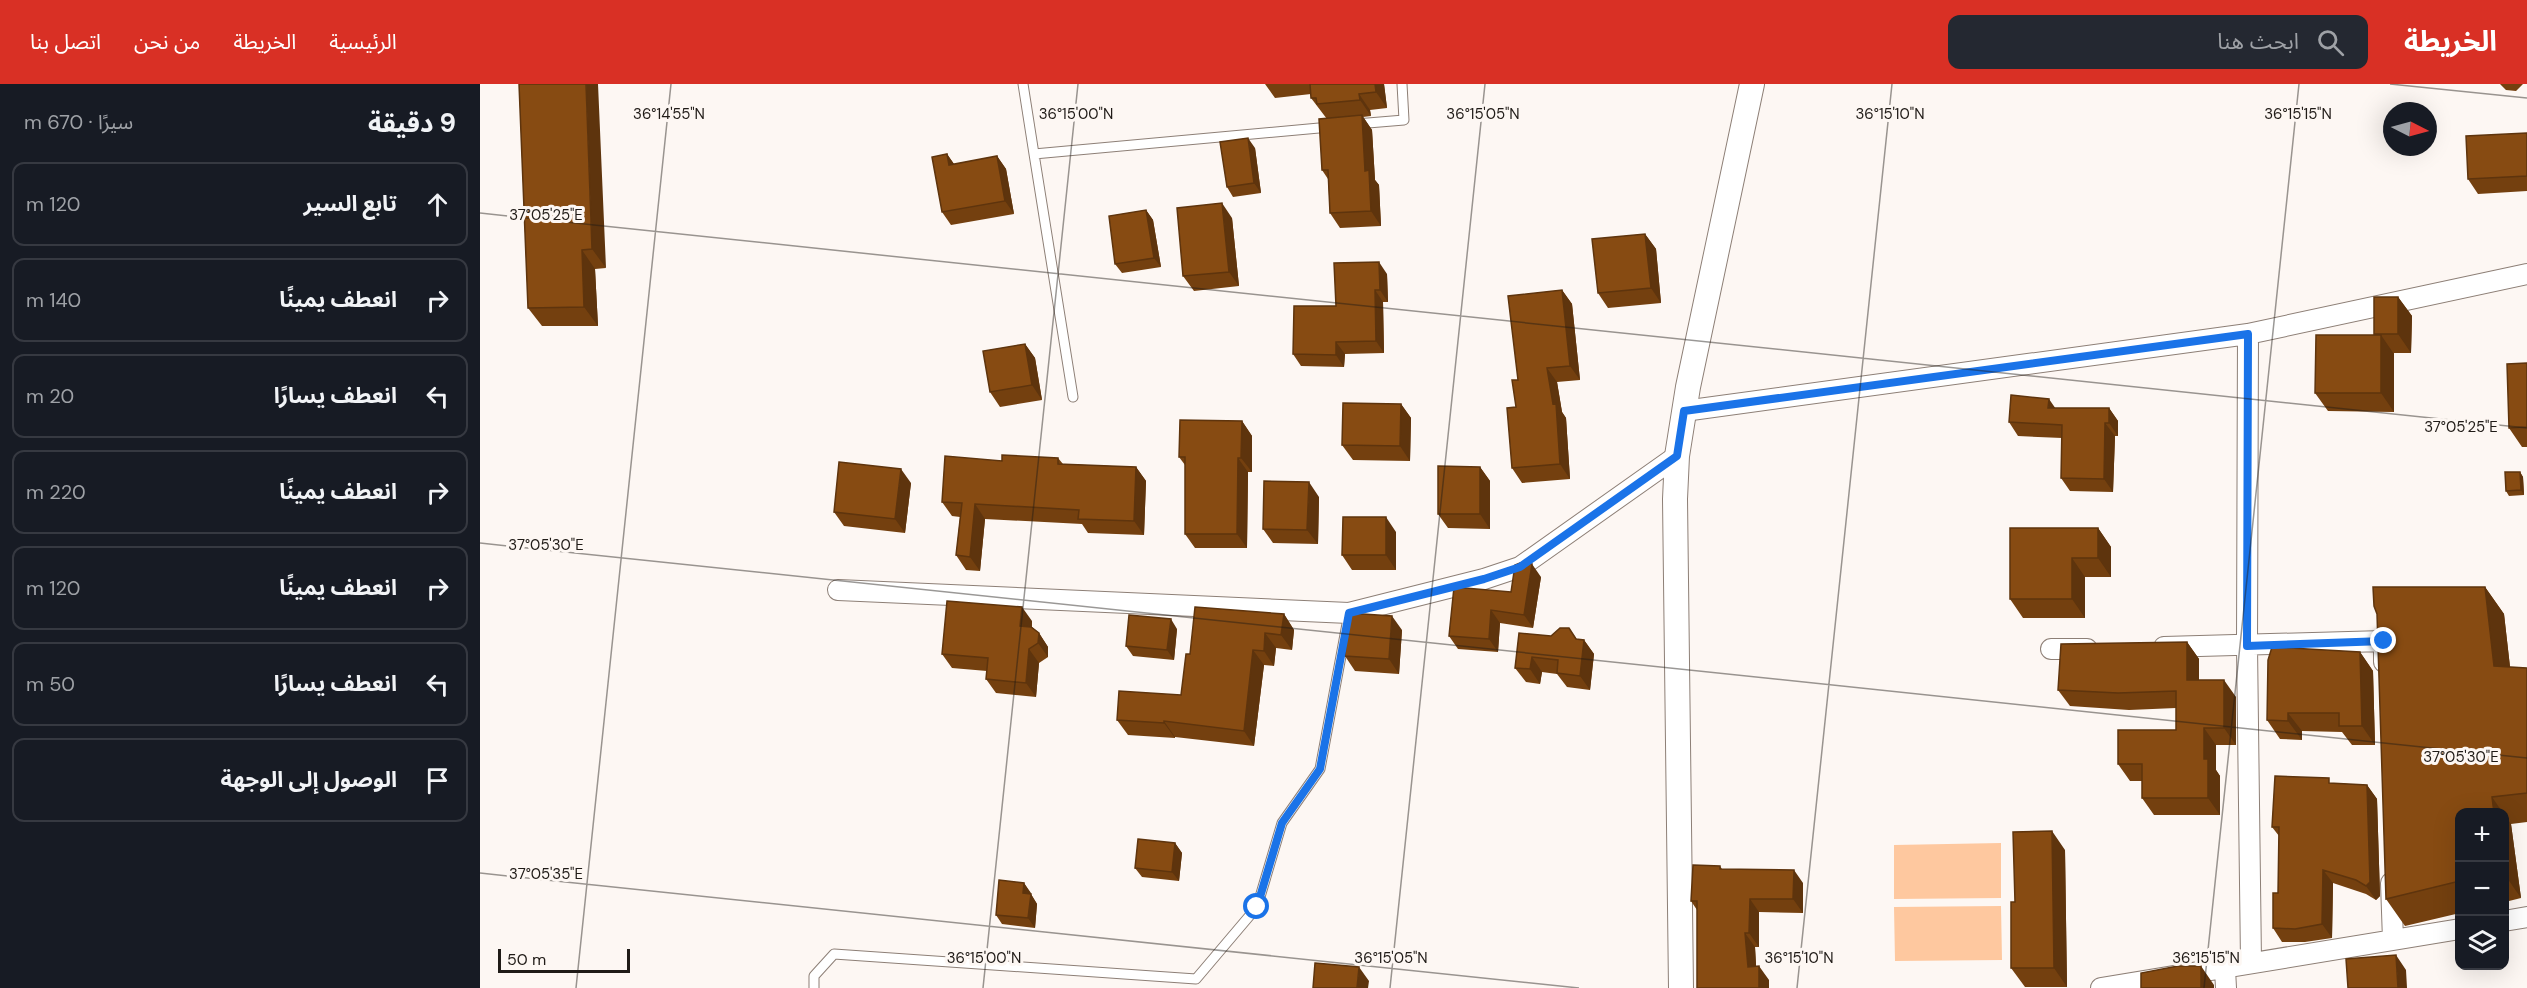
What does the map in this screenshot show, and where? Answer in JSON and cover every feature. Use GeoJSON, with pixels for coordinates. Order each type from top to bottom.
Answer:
{"type":"FeatureCollection","features":[{"type":"Feature","properties":{"kind":"street"},"geometry":{"type":"LineString","coordinates":[[1681,988],[1675,499],[1677,456],[1684,411],[1752,84]]}},
{"type":"Feature","properties":{"kind":"street"},"geometry":{"type":"LineString","coordinates":[[1684,411],[2248,334],[2527,274]]}},
{"type":"Feature","properties":{"kind":"street"},"geometry":{"type":"LineString","coordinates":[[2248,334],[2247,646],[2251,962]]}},
{"type":"Feature","properties":{"kind":"street"},"geometry":{"type":"LineString","coordinates":[[838,590],[1349,613],[1484,579],[1520,567],[1677,456]]}},
{"type":"Feature","properties":{"kind":"street"},"geometry":{"type":"LineString","coordinates":[[2143,648],[2384,641],[2385,677]]}},
{"type":"Feature","properties":{"kind":"street"},"geometry":{"type":"LineString","coordinates":[[2050,649],[2108,648]]}},
{"type":"Feature","properties":{"kind":"street"},"geometry":{"type":"LineString","coordinates":[[2391,868],[2393,940]]}},
{"type":"Feature","properties":{"kind":"street"},"geometry":{"type":"LineString","coordinates":[[2509,920],[2527,917]]}},
{"type":"Feature","properties":{"kind":"street"},"geometry":{"type":"LineString","coordinates":[[2101,988],[2225,979],[2251,962],[2455,930]]}},
{"type":"Feature","properties":{"kind":"lane"},"geometry":{"type":"LineString","coordinates":[[1023,84],[1073,397]]}},
{"type":"Feature","properties":{"kind":"lane"},"geometry":{"type":"LineString","coordinates":[[1347,125],[1404,120],[1401,84]]}},
{"type":"Feature","properties":{"kind":"lane"},"geometry":{"type":"LineString","coordinates":[[1034,154],[1335,126]]}},
{"type":"Feature","properties":{"kind":"lane"},"geometry":{"type":"LineString","coordinates":[[814,988],[814,976],[834,954],[1196,979],[1257,907],[1282,823],[1320,769],[1349,613]]}},
{"type":"Feature","properties":{"kind":"shaded area"},"geometry":{"type":"Polygon","coordinates":[[[2001,843],[2001,898],[1894,899],[1894,845],[2001,843]]]}},
{"type":"Feature","properties":{"kind":"shaded area"},"geometry":{"type":"Polygon","coordinates":[[[2001,906],[2002,960],[1895,961],[1894,907],[2001,906]]]}},
{"type":"Feature","properties":{"kind":"building"},"geometry":{"type":"Polygon","coordinates":[[[519,84],[586,84],[592,249],[582,250],[584,307],[528,308],[519,84]]]}},
{"type":"Feature","properties":{"kind":"building"},"geometry":{"type":"Polygon","coordinates":[[[1310,84],[1375,84],[1376,92],[1359,94],[1360,100],[1317,104],[1316,98],[1311,98],[1310,84]]]}},
{"type":"Feature","properties":{"kind":"building"},"geometry":{"type":"Polygon","coordinates":[[[1362,115],[1365,171],[1369,170],[1371,211],[1330,213],[1328,170],[1322,170],[1319,119],[1362,115]]]}},
{"type":"Feature","properties":{"kind":"building"},"geometry":{"type":"Polygon","coordinates":[[[2527,133],[2527,176],[2468,179],[2466,136],[2527,133]]]}},
{"type":"Feature","properties":{"kind":"building"},"geometry":{"type":"Polygon","coordinates":[[[1248,138],[1254,183],[1227,187],[1220,142],[1248,138]]]}},
{"type":"Feature","properties":{"kind":"building"},"geometry":{"type":"Polygon","coordinates":[[[947,154],[949,165],[997,156],[1005,201],[942,212],[932,157],[947,154]]]}},
{"type":"Feature","properties":{"kind":"building"},"geometry":{"type":"Polygon","coordinates":[[[1222,203],[1229,272],[1183,276],[1177,208],[1222,203]]]}},
{"type":"Feature","properties":{"kind":"building"},"geometry":{"type":"Polygon","coordinates":[[[1146,210],[1154,258],[1115,264],[1109,216],[1146,210]]]}},
{"type":"Feature","properties":{"kind":"building"},"geometry":{"type":"Polygon","coordinates":[[[1645,234],[1651,288],[1598,293],[1592,239],[1645,234]]]}},
{"type":"Feature","properties":{"kind":"building"},"geometry":{"type":"Polygon","coordinates":[[[1379,262],[1380,290],[1375,290],[1376,341],[1336,342],[1336,355],[1293,354],[1294,306],[1336,306],[1334,263],[1379,262]]]}},
{"type":"Feature","properties":{"kind":"building"},"geometry":{"type":"Polygon","coordinates":[[[1562,290],[1570,366],[1547,368],[1553,404],[1556,403],[1560,464],[1512,468],[1507,408],[1516,407],[1512,380],[1518,380],[1508,296],[1562,290]]]}},
{"type":"Feature","properties":{"kind":"building"},"geometry":{"type":"Polygon","coordinates":[[[2374,297],[2398,297],[2398,334],[2374,334],[2374,297]]]}},
{"type":"Feature","properties":{"kind":"building"},"geometry":{"type":"Polygon","coordinates":[[[2316,335],[2381,335],[2381,393],[2315,393],[2316,335]]]}},
{"type":"Feature","properties":{"kind":"building"},"geometry":{"type":"Polygon","coordinates":[[[1025,344],[1032,385],[990,392],[983,351],[1025,344]]]}},
{"type":"Feature","properties":{"kind":"building"},"geometry":{"type":"Polygon","coordinates":[[[2527,363],[2527,427],[2509,428],[2507,364],[2527,363]]]}},
{"type":"Feature","properties":{"kind":"building"},"geometry":{"type":"Polygon","coordinates":[[[2011,395],[2049,399],[2048,408],[2109,408],[2109,423],[2105,423],[2104,479],[2061,478],[2062,425],[2009,422],[2011,395]]]}},
{"type":"Feature","properties":{"kind":"building"},"geometry":{"type":"Polygon","coordinates":[[[1343,403],[1401,404],[1400,446],[1342,445],[1343,403]]]}},
{"type":"Feature","properties":{"kind":"building"},"geometry":{"type":"Polygon","coordinates":[[[1180,420],[1242,421],[1241,458],[1238,458],[1237,534],[1185,534],[1185,457],[1179,457],[1180,420]]]}},
{"type":"Feature","properties":{"kind":"building"},"geometry":{"type":"Polygon","coordinates":[[[1002,455],[1058,458],[1058,464],[1136,467],[1134,521],[1078,519],[1079,510],[975,504],[970,557],[956,555],[962,503],[942,502],[945,456],[1002,461],[1002,455]]]}},
{"type":"Feature","properties":{"kind":"building"},"geometry":{"type":"Polygon","coordinates":[[[839,462],[901,469],[895,519],[834,512],[839,462]]]}},
{"type":"Feature","properties":{"kind":"building"},"geometry":{"type":"Polygon","coordinates":[[[1438,466],[1480,467],[1480,514],[1438,514],[1438,466]]]}},
{"type":"Feature","properties":{"kind":"building"},"geometry":{"type":"Polygon","coordinates":[[[2505,472],[2520,472],[2521,490],[2506,491],[2505,472]]]}},
{"type":"Feature","properties":{"kind":"building"},"geometry":{"type":"Polygon","coordinates":[[[1264,481],[1309,482],[1307,530],[1263,529],[1264,481]]]}},
{"type":"Feature","properties":{"kind":"building"},"geometry":{"type":"Polygon","coordinates":[[[1343,517],[1386,517],[1386,555],[1342,555],[1343,517]]]}},
{"type":"Feature","properties":{"kind":"building"},"geometry":{"type":"Polygon","coordinates":[[[2010,528],[2098,528],[2098,558],[2072,558],[2072,599],[2010,599],[2010,528]]]}},
{"type":"Feature","properties":{"kind":"building"},"geometry":{"type":"Polygon","coordinates":[[[1532,564],[1524,615],[1491,610],[1489,639],[1449,636],[1454,587],[1511,592],[1515,565],[1532,564]]]}},
{"type":"Feature","properties":{"kind":"building"},"geometry":{"type":"Polygon","coordinates":[[[2373,587],[2485,587],[2494,666],[2527,668],[2527,793],[2492,797],[2493,808],[2455,808],[2455,882],[2386,899],[2377,614],[2373,587]]]}},
{"type":"Feature","properties":{"kind":"building"},"geometry":{"type":"Polygon","coordinates":[[[947,601],[1022,607],[1020,626],[1031,627],[1039,633],[1038,643],[1029,649],[1026,683],[986,679],[988,658],[942,654],[947,601]]]}},
{"type":"Feature","properties":{"kind":"building"},"geometry":{"type":"Polygon","coordinates":[[[1195,607],[1284,614],[1281,635],[1265,633],[1264,651],[1253,650],[1244,731],[1164,721],[1164,723],[1117,720],[1119,691],[1181,695],[1186,654],[1190,654],[1195,607]]]}},
{"type":"Feature","properties":{"kind":"building"},"geometry":{"type":"Polygon","coordinates":[[[1348,613],[1392,616],[1389,659],[1345,656],[1348,613]]]}},
{"type":"Feature","properties":{"kind":"building"},"geometry":{"type":"Polygon","coordinates":[[[1129,615],[1171,619],[1167,650],[1126,646],[1129,615]]]}},
{"type":"Feature","properties":{"kind":"building"},"geometry":{"type":"Polygon","coordinates":[[[1560,628],[1569,628],[1576,639],[1584,640],[1580,676],[1557,673],[1558,660],[1532,657],[1530,669],[1515,668],[1519,633],[1551,636],[1560,628]]]}},
{"type":"Feature","properties":{"kind":"building"},"geometry":{"type":"Polygon","coordinates":[[[2187,642],[2187,680],[2224,680],[2224,728],[2204,728],[2204,759],[2208,759],[2208,798],[2142,798],[2142,764],[2118,764],[2118,730],[2176,730],[2176,691],[2118,693],[2058,690],[2061,644],[2187,642]]]}},
{"type":"Feature","properties":{"kind":"building"},"geometry":{"type":"Polygon","coordinates":[[[2272,647],[2360,652],[2362,726],[2339,726],[2339,713],[2288,713],[2288,721],[2267,720],[2268,660],[2272,647]]]}},
{"type":"Feature","properties":{"kind":"building"},"geometry":{"type":"Polygon","coordinates":[[[2275,776],[2329,778],[2329,783],[2367,785],[2370,882],[2366,886],[2356,880],[2323,870],[2322,924],[2295,929],[2273,928],[2273,893],[2278,893],[2279,827],[2272,827],[2275,776]]]}},
{"type":"Feature","properties":{"kind":"building"},"geometry":{"type":"Polygon","coordinates":[[[2052,831],[2054,968],[2011,968],[2011,902],[2015,902],[2013,832],[2052,831]]]}},
{"type":"Feature","properties":{"kind":"building"},"geometry":{"type":"Polygon","coordinates":[[[1138,839],[1175,843],[1172,872],[1135,868],[1138,839]]]}},
{"type":"Feature","properties":{"kind":"building"},"geometry":{"type":"Polygon","coordinates":[[[1693,865],[1720,866],[1720,869],[1794,870],[1793,899],[1750,899],[1749,933],[1745,933],[1748,967],[1759,966],[1759,988],[1697,988],[1697,901],[1691,901],[1693,865]]]}},
{"type":"Feature","properties":{"kind":"building"},"geometry":{"type":"Polygon","coordinates":[[[999,880],[1024,883],[1023,893],[1031,894],[1028,918],[996,915],[999,880]]]}},
{"type":"Feature","properties":{"kind":"building"},"geometry":{"type":"Polygon","coordinates":[[[2396,955],[2398,988],[2348,988],[2346,959],[2396,955]]]}},
{"type":"Feature","properties":{"kind":"building"},"geometry":{"type":"Polygon","coordinates":[[[1315,963],[1359,967],[1357,988],[1313,988],[1315,963]]]}},
{"type":"Feature","properties":{"kind":"building"},"geometry":{"type":"Polygon","coordinates":[[[2178,966],[2201,966],[2201,988],[2141,988],[2141,973],[2178,966]]]}},
{"type":"Feature","properties":{"kind":"route"},"geometry":{"type":"LineString","coordinates":[[1257,907],[1269,858],[1282,823],[1320,769],[1349,613],[1484,579],[1520,567],[1677,456],[1684,411],[2248,334],[2247,646],[2384,641]]}}]}
